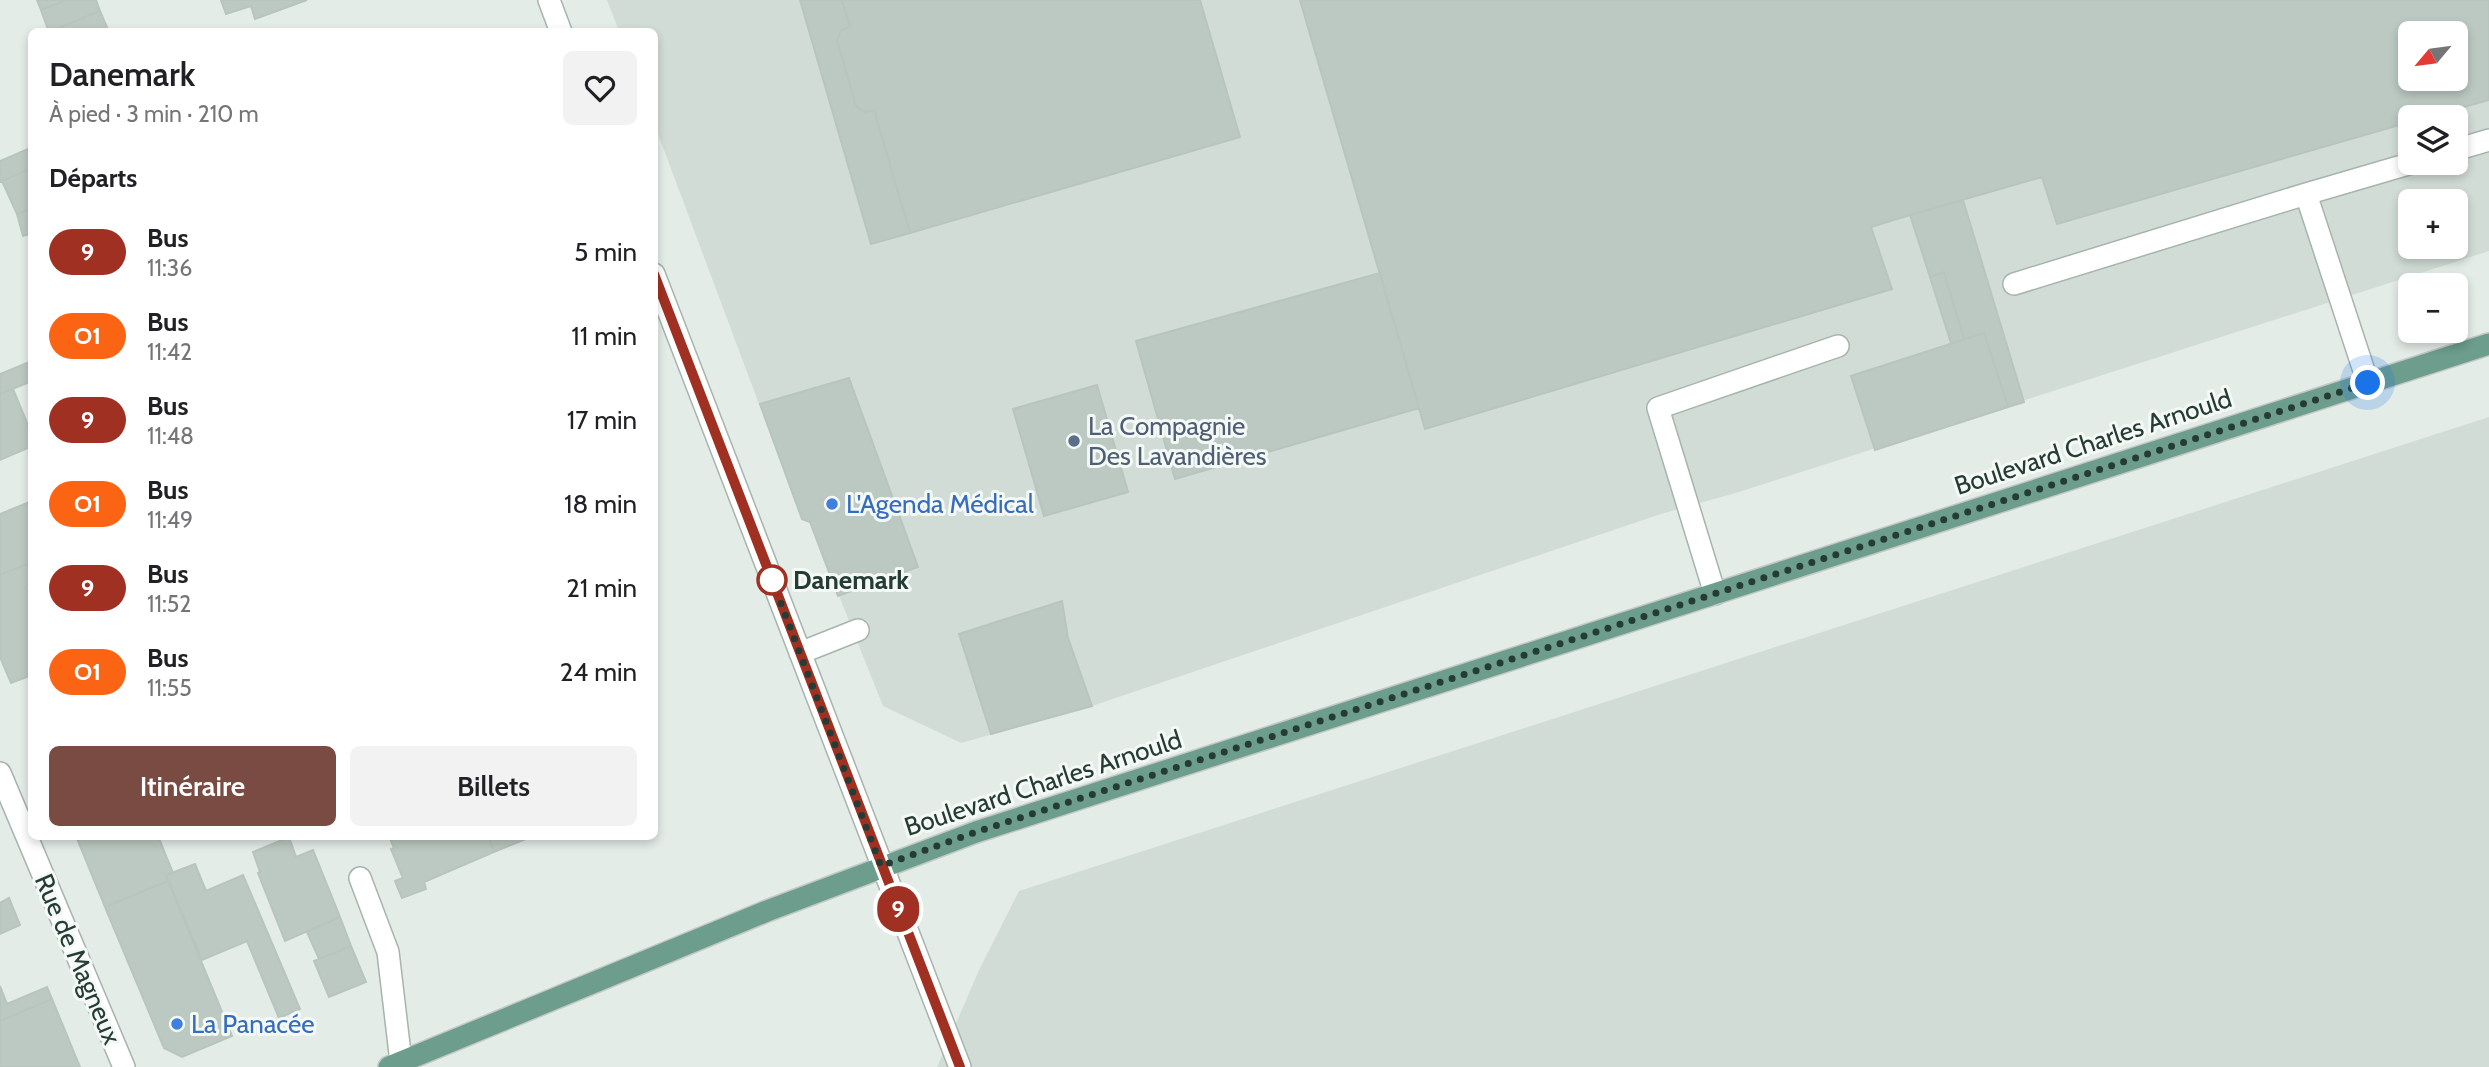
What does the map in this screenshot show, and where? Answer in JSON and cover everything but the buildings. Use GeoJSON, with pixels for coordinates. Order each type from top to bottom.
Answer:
{"type":"FeatureCollection","features":[{"type":"Feature","properties":{"kind":"main road","name":"Boulevard Charles Arnould"},"geometry":{"type":"LineString","coordinates":[[395,1064],[881,866],[976,832],[2489,344]]}},
{"type":"Feature","properties":{"kind":"street"},"geometry":{"type":"LineString","coordinates":[[549,0],[560,28]]}},
{"type":"Feature","properties":{"kind":"street"},"geometry":{"type":"LineString","coordinates":[[2468,146],[2489,140]]}},
{"type":"Feature","properties":{"kind":"street"},"geometry":{"type":"LineString","coordinates":[[2014,284],[2398,167]]}},
{"type":"Feature","properties":{"kind":"street"},"geometry":{"type":"LineString","coordinates":[[2306,194],[2368,383]]}},
{"type":"Feature","properties":{"kind":"street"},"geometry":{"type":"LineString","coordinates":[[658,284],[960,1067]]}},
{"type":"Feature","properties":{"kind":"street"},"geometry":{"type":"LineString","coordinates":[[1715,594],[1658,408],[1838,346]]}},
{"type":"Feature","properties":{"kind":"street"},"geometry":{"type":"LineString","coordinates":[[800,653],[858,630]]}},
{"type":"Feature","properties":{"kind":"street","name":"Rue de Magneux"},"geometry":{"type":"LineString","coordinates":[[0,773],[28,839]]}},
{"type":"Feature","properties":{"kind":"street","name":"Rue de Magneux"},"geometry":{"type":"LineString","coordinates":[[28,840],[124,1067]]}},
{"type":"Feature","properties":{"kind":"street","name":"Boulevard Charles Arnould"},"geometry":{"type":"LineString","coordinates":[[360,878],[388,952],[395,1064]]}},
{"type":"Feature","properties":{"kind":"shaded area"},"geometry":{"type":"Polygon","coordinates":[[[607,0],[2489,0],[2489,251],[2468,258],[2468,189],[2398,189],[2398,259],[2464,259],[2421,273],[2398,273],[2398,280],[1739,492],[1661,514],[1092,706],[961,743],[883,706],[810,523],[802,519],[658,134],[658,28],[618,28],[607,0]]]}},
{"type":"Feature","properties":{"kind":"shaded area"},"geometry":{"type":"Polygon","coordinates":[[[2489,417],[2489,1067],[937,1067],[980,968],[1019,891],[2489,417]]]}},
{"type":"Feature","properties":{"kind":"bus line","name":"9"},"geometry":{"type":"LineString","coordinates":[[658,284],[960,1067]]}},
{"type":"Feature","properties":{"kind":"place","name":"La Compagnie Des Lavandières"},"geometry":{"type":"Point","coordinates":[1074,441]}},
{"type":"Feature","properties":{"kind":"place","name":"L'Agenda Médical"},"geometry":{"type":"Point","coordinates":[832,504]}},
{"type":"Feature","properties":{"kind":"place","name":"Danemark"},"geometry":{"type":"Point","coordinates":[772,580]}},
{"type":"Feature","properties":{"kind":"place","name":"La Panacée"},"geometry":{"type":"Point","coordinates":[177,1024]}},
{"type":"Feature","properties":{"kind":"route"},"geometry":{"type":"LineString","coordinates":[[772,580],[881,866],[976,832],[2368,383]]}}]}
